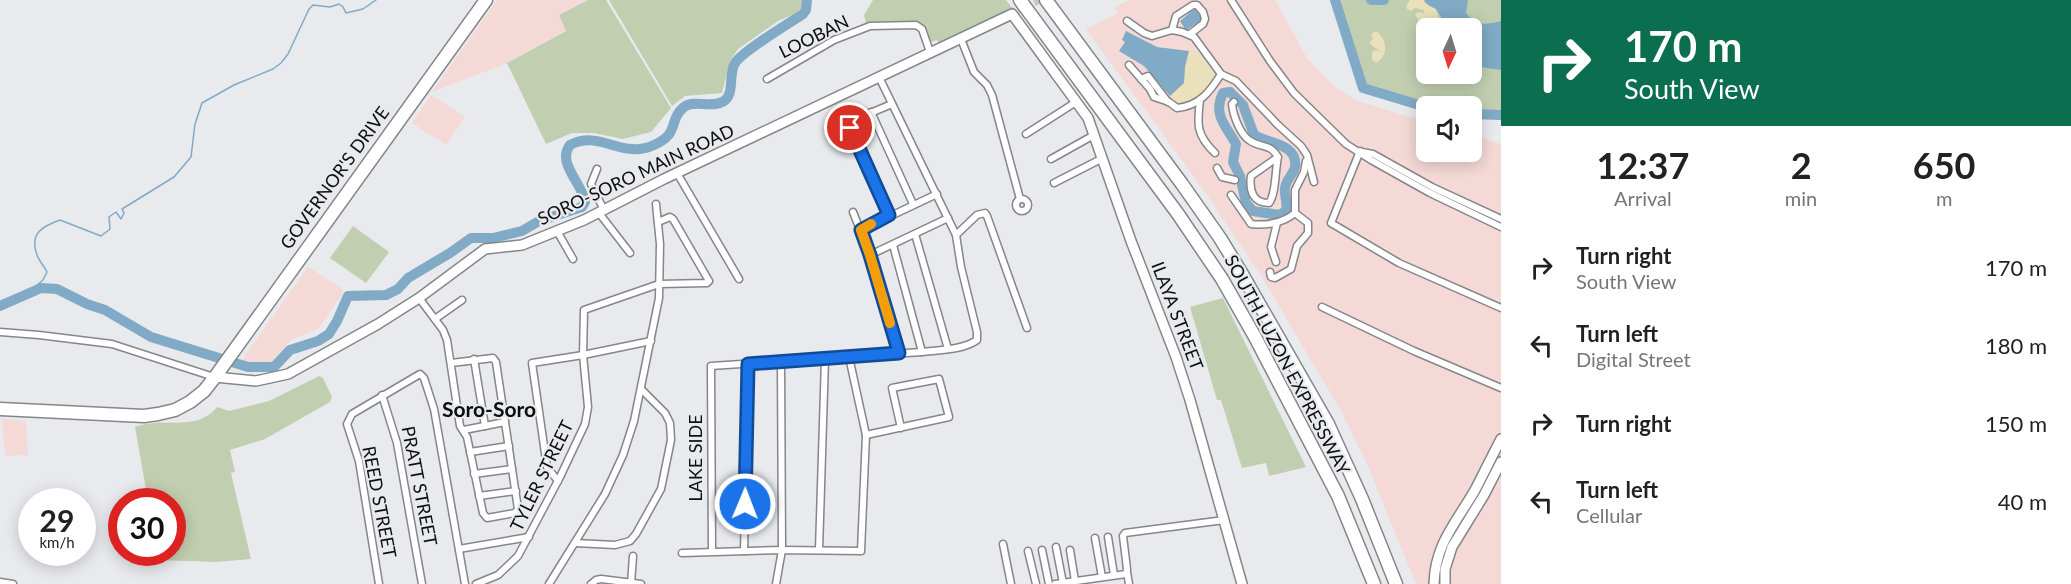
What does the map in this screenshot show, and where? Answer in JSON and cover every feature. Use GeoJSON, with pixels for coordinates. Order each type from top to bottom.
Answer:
{"type":"FeatureCollection","features":[{"type":"Feature","properties":{"kind":"highway","name":"GOVERNOR'S DRIVE"},"geometry":{"type":"LineString","coordinates":[[0,409],[144,416],[175,410],[204,391],[486,0]]}},
{"type":"Feature","properties":{"kind":"highway","name":"SOUTH LUZON EXPRESSWAY"},"geometry":{"type":"LineString","coordinates":[[1046,0],[1182,184],[1242,274],[1328,424],[1362,498],[1396,584]]}},
{"type":"Feature","properties":{"kind":"highway","name":"SOUTH LUZON EXPRESSWAY"},"geometry":{"type":"LineString","coordinates":[[1017,8],[1178,214],[1222,279],[1338,496],[1374,584]]}},
{"type":"Feature","properties":{"kind":"street"},"geometry":{"type":"LineString","coordinates":[[1231,0],[1270,61],[1294,93],[1340,138],[1371,160],[1430,193],[1501,226]]}},
{"type":"Feature","properties":{"kind":"street"},"geometry":{"type":"LineString","coordinates":[[1172,30],[1176,16],[1193,5],[1197,5],[1205,19],[1203,24],[1190,34]]}},
{"type":"Feature","properties":{"kind":"street","name":"SORO-SORO MAIN ROAD"},"geometry":{"type":"LineString","coordinates":[[217,374],[256,381],[288,374],[378,324],[419,298],[485,249],[500,246],[514,247],[558,231],[961,39],[1017,8]]}},
{"type":"Feature","properties":{"kind":"street","name":"ILAYA STREET"},"geometry":{"type":"LineString","coordinates":[[1017,8],[1054,71],[1088,118],[1131,241],[1176,357],[1242,584]]}},
{"type":"Feature","properties":{"kind":"street"},"geometry":{"type":"LineString","coordinates":[[1127,21],[1152,36],[1172,30],[1190,34],[1221,74],[1236,81],[1301,146],[1307,155],[1314,182]]}},
{"type":"Feature","properties":{"kind":"street","name":"LOOBAN"},"geometry":{"type":"LineString","coordinates":[[767,79],[834,40],[870,26],[916,25],[922,29],[930,52]]}},
{"type":"Feature","properties":{"kind":"street"},"geometry":{"type":"LineString","coordinates":[[961,39],[974,72],[987,85],[992,95],[1020,199]]}},
{"type":"Feature","properties":{"kind":"street"},"geometry":{"type":"LineString","coordinates":[[1130,65],[1154,97],[1169,102],[1177,108],[1200,100],[1209,94],[1221,74]]}},
{"type":"Feature","properties":{"kind":"street"},"geometry":{"type":"LineString","coordinates":[[744,551],[748,364],[948,349],[974,343],[978,337],[961,267],[956,235],[879,77]]}},
{"type":"Feature","properties":{"kind":"street"},"geometry":{"type":"LineString","coordinates":[[1200,100],[1198,122],[1200,133],[1215,153]]}},
{"type":"Feature","properties":{"kind":"street"},"geometry":{"type":"LineString","coordinates":[[1026,134],[1076,102]]}},
{"type":"Feature","properties":{"kind":"street"},"geometry":{"type":"LineString","coordinates":[[1234,102],[1233,110],[1244,135],[1250,142],[1269,146],[1278,157],[1274,197],[1269,203],[1259,201],[1253,197],[1251,176],[1278,157]]}},
{"type":"Feature","properties":{"kind":"street"},"geometry":{"type":"LineString","coordinates":[[889,215],[850,128],[850,121],[892,104]]}},
{"type":"Feature","properties":{"kind":"street"},"geometry":{"type":"LineString","coordinates":[[872,112],[913,204]]}},
{"type":"Feature","properties":{"kind":"street"},"geometry":{"type":"LineString","coordinates":[[1051,159],[1094,135]]}},
{"type":"Feature","properties":{"kind":"street"},"geometry":{"type":"LineString","coordinates":[[1360,152],[1373,154],[1432,187],[1501,219]]}},
{"type":"Feature","properties":{"kind":"street"},"geometry":{"type":"LineString","coordinates":[[1360,152],[1332,223],[1399,263],[1501,308]]}},
{"type":"Feature","properties":{"kind":"street"},"geometry":{"type":"LineString","coordinates":[[1295,213],[1295,190],[1304,172],[1307,155]]}},
{"type":"Feature","properties":{"kind":"street"},"geometry":{"type":"LineString","coordinates":[[1054,183],[1103,158]]}},
{"type":"Feature","properties":{"kind":"street"},"geometry":{"type":"LineString","coordinates":[[1217,168],[1222,177],[1235,180]]}},
{"type":"Feature","properties":{"kind":"street"},"geometry":{"type":"LineString","coordinates":[[597,170],[591,184],[602,211],[630,253]]}},
{"type":"Feature","properties":{"kind":"street"},"geometry":{"type":"LineString","coordinates":[[677,174],[738,279]]}},
{"type":"Feature","properties":{"kind":"street"},"geometry":{"type":"LineString","coordinates":[[861,230],[936,194]]}},
{"type":"Feature","properties":{"kind":"street"},"geometry":{"type":"LineString","coordinates":[[1231,195],[1251,225],[1277,223],[1295,213]]}},
{"type":"Feature","properties":{"kind":"street"},"geometry":{"type":"LineString","coordinates":[[549,584],[601,502],[619,464],[634,421],[651,341],[659,284],[660,244],[656,204]]}},
{"type":"Feature","properties":{"kind":"street"},"geometry":{"type":"LineString","coordinates":[[853,212],[870,255],[899,353]]}},
{"type":"Feature","properties":{"kind":"street"},"geometry":{"type":"LineString","coordinates":[[956,235],[977,215],[985,213],[1026,328]]}},
{"type":"Feature","properties":{"kind":"street"},"geometry":{"type":"LineString","coordinates":[[1270,272],[1270,277],[1275,278],[1292,268],[1297,246],[1308,232],[1308,223],[1295,213]]}},
{"type":"Feature","properties":{"kind":"street"},"geometry":{"type":"LineString","coordinates":[[658,222],[670,217],[673,219],[709,281],[706,283],[659,284]]}},
{"type":"Feature","properties":{"kind":"street"},"geometry":{"type":"LineString","coordinates":[[870,255],[948,218]]}},
{"type":"Feature","properties":{"kind":"street"},"geometry":{"type":"LineString","coordinates":[[1276,262],[1271,247],[1277,223]]}},
{"type":"Feature","properties":{"kind":"street"},"geometry":{"type":"LineString","coordinates":[[558,231],[573,259]]}},
{"type":"Feature","properties":{"kind":"street"},"geometry":{"type":"LineString","coordinates":[[915,234],[948,349]]}},
{"type":"Feature","properties":{"kind":"street"},"geometry":{"type":"LineString","coordinates":[[893,245],[922,352]]}},
{"type":"Feature","properties":{"kind":"street","name":"TYLER STREET"},"geometry":{"type":"LineString","coordinates":[[476,584],[494,577],[511,565],[521,552],[558,481],[587,415],[588,403],[583,356],[584,310],[659,284]]}},
{"type":"Feature","properties":{"kind":"street"},"geometry":{"type":"LineString","coordinates":[[419,298],[445,334],[460,426],[467,437],[483,513],[486,518],[490,518],[518,511],[495,360],[474,359],[451,363]]}},
{"type":"Feature","properties":{"kind":"street"},"geometry":{"type":"LineString","coordinates":[[435,319],[462,300]]}},
{"type":"Feature","properties":{"kind":"street"},"geometry":{"type":"LineString","coordinates":[[1322,307],[1414,351],[1501,388]]}},
{"type":"Feature","properties":{"kind":"street"},"geometry":{"type":"LineString","coordinates":[[0,332],[112,344],[217,374]]}},
{"type":"Feature","properties":{"kind":"street"},"geometry":{"type":"LineString","coordinates":[[558,481],[547,467],[532,363],[583,356],[651,341]]}},
{"type":"Feature","properties":{"kind":"street"},"geometry":{"type":"LineString","coordinates":[[682,553],[782,550],[861,551],[866,435],[849,357]]}},
{"type":"Feature","properties":{"kind":"street"},"geometry":{"type":"LineString","coordinates":[[474,359],[485,426]]}},
{"type":"Feature","properties":{"kind":"street"},"geometry":{"type":"LineString","coordinates":[[819,550],[825,359]]}},
{"type":"Feature","properties":{"kind":"street"},"geometry":{"type":"LineString","coordinates":[[776,584],[782,550],[781,362]]}},
{"type":"Feature","properties":{"kind":"street","name":"LAKE SIDE"},"geometry":{"type":"LineString","coordinates":[[712,551],[711,366],[748,364]]}},
{"type":"Feature","properties":{"kind":"street"},"geometry":{"type":"LineString","coordinates":[[382,395],[421,375],[434,409],[465,584]]}},
{"type":"Feature","properties":{"kind":"street"},"geometry":{"type":"LineString","coordinates":[[866,435],[901,428],[949,417],[939,379],[892,388],[901,428]]}},
{"type":"Feature","properties":{"kind":"street"},"geometry":{"type":"LineString","coordinates":[[575,543],[620,545],[630,542],[661,489],[671,440],[670,423],[665,413],[642,390]]}},
{"type":"Feature","properties":{"kind":"street","name":"REED STREET"},"geometry":{"type":"LineString","coordinates":[[379,584],[359,461],[347,426],[350,416],[382,395]]}},
{"type":"Feature","properties":{"kind":"street","name":"PRATT STREET"},"geometry":{"type":"LineString","coordinates":[[382,395],[398,443],[422,584]]}},
{"type":"Feature","properties":{"kind":"street"},"geometry":{"type":"LineString","coordinates":[[464,430],[505,422]]}},
{"type":"Feature","properties":{"kind":"street"},"geometry":{"type":"LineString","coordinates":[[1434,584],[1435,567],[1442,543],[1475,490],[1501,439]]}},
{"type":"Feature","properties":{"kind":"street"},"geometry":{"type":"LineString","coordinates":[[470,452],[509,446]]}},
{"type":"Feature","properties":{"kind":"street"},"geometry":{"type":"LineString","coordinates":[[1445,584],[1445,569],[1452,547],[1501,462]]}},
{"type":"Feature","properties":{"kind":"street"},"geometry":{"type":"LineString","coordinates":[[474,474],[512,469]]}},
{"type":"Feature","properties":{"kind":"street"},"geometry":{"type":"LineString","coordinates":[[479,495],[516,491]]}},
{"type":"Feature","properties":{"kind":"street"},"geometry":{"type":"LineString","coordinates":[[1129,584],[1123,536],[1125,533],[1224,520]]}},
{"type":"Feature","properties":{"kind":"street"},"geometry":{"type":"LineString","coordinates":[[459,549],[529,537]]}},
{"type":"Feature","properties":{"kind":"street"},"geometry":{"type":"LineString","coordinates":[[1108,537],[1114,575]]}},
{"type":"Feature","properties":{"kind":"street"},"geometry":{"type":"LineString","coordinates":[[1095,538],[1102,578]]}},
{"type":"Feature","properties":{"kind":"street"},"geometry":{"type":"LineString","coordinates":[[1003,544],[1011,584]]}},
{"type":"Feature","properties":{"kind":"street"},"geometry":{"type":"LineString","coordinates":[[1056,548],[1063,583]]}},
{"type":"Feature","properties":{"kind":"street"},"geometry":{"type":"LineString","coordinates":[[1042,550],[1049,584]]}},
{"type":"Feature","properties":{"kind":"street"},"geometry":{"type":"LineString","coordinates":[[1070,550],[1075,581]]}},
{"type":"Feature","properties":{"kind":"street"},"geometry":{"type":"LineString","coordinates":[[1028,551],[1036,584]]}},
{"type":"Feature","properties":{"kind":"street"},"geometry":{"type":"LineString","coordinates":[[631,583],[633,556]]}},
{"type":"Feature","properties":{"kind":"street"},"geometry":{"type":"LineString","coordinates":[[1056,584],[1127,572]]}},
{"type":"Feature","properties":{"kind":"street"},"geometry":{"type":"LineString","coordinates":[[591,584],[601,579],[640,584]]}},
{"type":"Feature","properties":{"kind":"street"},"geometry":{"type":"LineString","coordinates":[[0,582],[13,584]]}},
{"type":"Feature","properties":{"kind":"shaded area"},"geometry":{"type":"Polygon","coordinates":[[[497,0],[587,0],[559,15],[566,30],[507,63],[432,92],[497,0]]]}},
{"type":"Feature","properties":{"kind":"shaded area"},"geometry":{"type":"Polygon","coordinates":[[[1130,0],[1275,0],[1307,58],[1334,86],[1355,100],[1416,119],[1416,162],[1482,162],[1482,138],[1501,144],[1501,584],[1416,584],[1368,466],[1340,409],[1260,274],[1205,192],[1086,29],[1118,13],[1115,7],[1130,0]]]}},
{"type":"Feature","properties":{"kind":"shaded area"},"geometry":{"type":"Polygon","coordinates":[[[431,95],[465,117],[446,145],[412,123],[431,95]]]}},
{"type":"Feature","properties":{"kind":"shaded area"},"geometry":{"type":"Polygon","coordinates":[[[308,267],[341,288],[343,293],[319,328],[291,340],[270,363],[248,364],[242,360],[308,267]]]}},
{"type":"Feature","properties":{"kind":"shaded area"},"geometry":{"type":"Polygon","coordinates":[[[2,419],[26,421],[28,455],[5,456],[2,419]]]}},
{"type":"Feature","properties":{"kind":"green space"},"geometry":{"type":"Polygon","coordinates":[[[588,0],[606,0],[671,108],[651,132],[623,139],[594,133],[572,133],[546,144],[507,63],[566,31],[559,15],[588,0]]]}},
{"type":"Feature","properties":{"kind":"green space"},"geometry":{"type":"Polygon","coordinates":[[[609,0],[803,0],[803,7],[778,21],[738,49],[730,61],[722,93],[685,96],[672,106],[609,0]]]}},
{"type":"Feature","properties":{"kind":"green space"},"geometry":{"type":"Polygon","coordinates":[[[873,0],[1006,0],[1013,9],[940,46],[937,40],[928,43],[922,28],[866,25],[864,15],[873,0]]]}},
{"type":"Feature","properties":{"kind":"green space"},"geometry":{"type":"Polygon","coordinates":[[[1335,0],[1501,0],[1501,115],[1482,114],[1482,96],[1416,96],[1416,104],[1363,88],[1335,0]]]}},
{"type":"Feature","properties":{"kind":"green space"},"geometry":{"type":"Polygon","coordinates":[[[353,226],[389,252],[366,283],[330,258],[353,226]]]}},
{"type":"Feature","properties":{"kind":"green space"},"geometry":{"type":"Polygon","coordinates":[[[1223,298],[1306,467],[1269,476],[1266,463],[1242,468],[1221,400],[1217,400],[1190,307],[1223,298]]]}},
{"type":"Feature","properties":{"kind":"green space"},"geometry":{"type":"Polygon","coordinates":[[[319,376],[323,378],[332,397],[330,402],[265,439],[230,450],[235,472],[231,473],[251,559],[217,562],[186,561],[186,488],[146,488],[135,427],[146,424],[189,422],[209,415],[217,407],[229,411],[269,401],[319,376]]]}},
{"type":"Feature","properties":{"kind":"sand"},"geometry":{"type":"Polygon","coordinates":[[[1410,0],[1423,0],[1436,9],[1439,18],[1417,18],[1415,15],[1418,12],[1424,13],[1424,10],[1415,8],[1411,11],[1406,6],[1410,0]]]}},
{"type":"Feature","properties":{"kind":"sand"},"geometry":{"type":"Polygon","coordinates":[[[1374,32],[1381,35],[1385,43],[1383,56],[1376,63],[1372,60],[1372,52],[1376,50],[1381,52],[1369,43],[1373,39],[1371,35],[1374,32]]]}},
{"type":"Feature","properties":{"kind":"sand"},"geometry":{"type":"Polygon","coordinates":[[[1189,51],[1199,51],[1204,56],[1212,67],[1215,78],[1209,89],[1182,106],[1170,96],[1181,82],[1189,51]]]}},
{"type":"Feature","properties":{"kind":"water"},"geometry":{"type":"Polygon","coordinates":[[[1424,0],[1468,0],[1466,13],[1472,18],[1442,18],[1436,9],[1424,0]]]}},
{"type":"Feature","properties":{"kind":"water"},"geometry":{"type":"Polygon","coordinates":[[[1196,10],[1202,19],[1185,29],[1180,21],[1196,10]]]}},
{"type":"Feature","properties":{"kind":"water"},"geometry":{"type":"Polygon","coordinates":[[[1501,21],[1501,70],[1482,67],[1482,23],[1501,21]]]}},
{"type":"Feature","properties":{"kind":"water"},"geometry":{"type":"Polygon","coordinates":[[[1126,31],[1157,47],[1189,51],[1184,83],[1170,96],[1144,66],[1119,51],[1125,42],[1122,40],[1126,31]]]}},
{"type":"Feature","properties":{"kind":"waterway"},"geometry":{"type":"LineString","coordinates":[[25,295],[43,280],[47,272],[35,247],[36,236],[43,228],[60,220],[101,236],[110,229],[109,217],[116,212],[121,219],[124,213],[122,209],[174,177],[191,157],[195,124],[202,103],[281,63],[313,5],[330,7],[339,4],[346,13],[363,9],[376,0]]}},
{"type":"Feature","properties":{"kind":"waterway"},"geometry":{"type":"LineString","coordinates":[[0,306],[41,288],[57,289],[105,310],[151,337],[248,367],[274,367],[290,350],[318,341],[329,334],[348,296],[386,295],[398,289],[408,278],[471,238],[493,238],[522,231],[539,221],[582,207],[585,202],[583,195],[566,159],[570,145],[591,140],[642,149],[662,141],[671,132],[676,117],[684,107],[724,101],[729,94],[735,63],[756,45],[803,14],[807,0]]}},
{"type":"Feature","properties":{"kind":"waterway"},"geometry":{"type":"LineString","coordinates":[[1335,0],[1363,88],[1416,104]]}},
{"type":"Feature","properties":{"kind":"waterway"},"geometry":{"type":"LineString","coordinates":[[1371,0],[1384,0]]}},
{"type":"Feature","properties":{"kind":"waterway"},"geometry":{"type":"LineString","coordinates":[[1230,92],[1243,105],[1254,135],[1281,145],[1292,153],[1295,159],[1293,173],[1285,188],[1286,211],[1279,215],[1253,211],[1246,203],[1240,176],[1233,162],[1236,144],[1222,120],[1219,108],[1223,93],[1230,92]]}},
{"type":"Feature","properties":{"kind":"waterway"},"geometry":{"type":"LineString","coordinates":[[1482,114],[1501,115]]}},
{"type":"Feature","properties":{"kind":"tunnel"},"geometry":{"type":"LineString","coordinates":[[1018,11],[1041,0]]}},
{"type":"Feature","properties":{"kind":"slow traffic"},"geometry":{"type":"LineString","coordinates":[[871,224],[861,230],[890,323]]}},
{"type":"Feature","properties":{"kind":"district","name":"Soro-Soro"},"geometry":{"type":"Point","coordinates":[489,410]}},
{"type":"Feature","properties":{"kind":"route"},"geometry":{"type":"LineString","coordinates":[[745,504],[748,364],[899,353],[861,230],[889,215],[850,128]]}}]}
